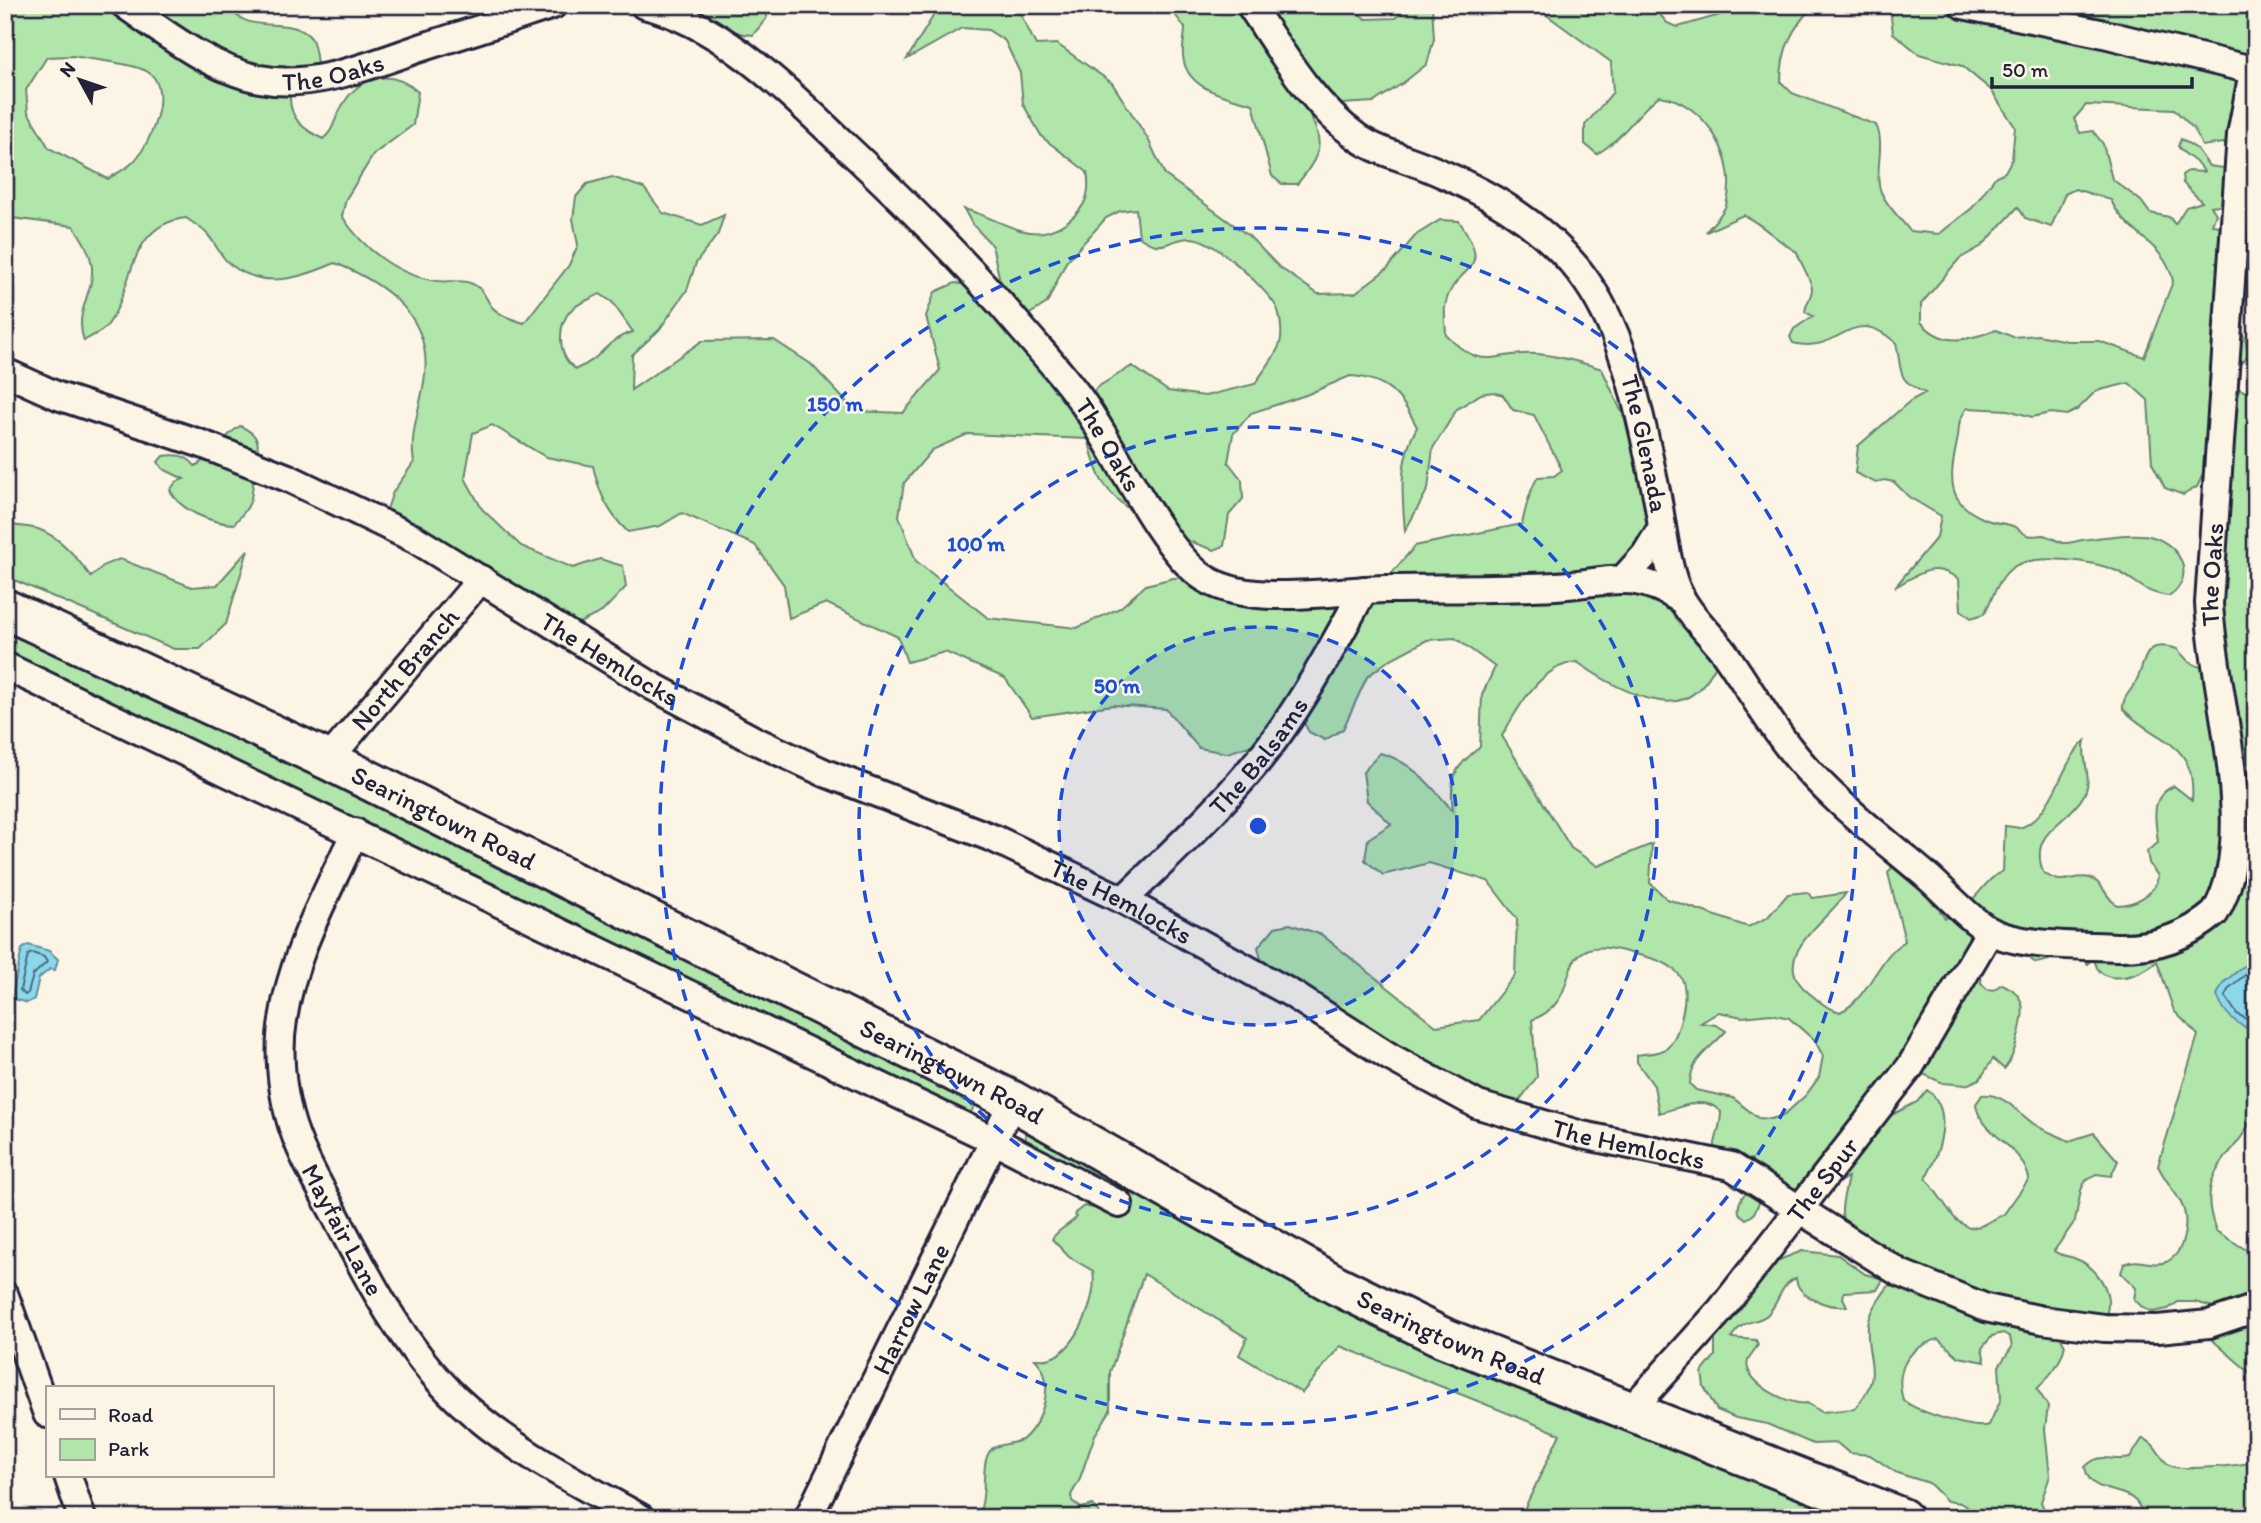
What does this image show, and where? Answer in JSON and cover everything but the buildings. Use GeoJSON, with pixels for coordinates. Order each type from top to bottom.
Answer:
{"type":"FeatureCollection","features":[{"type":"Feature","properties":{"kind":"main road","name":"Searingtown Road"},"geometry":{"type":"LineString","coordinates":[[5,609],[328,760],[1013,1101],[1206,1214],[1359,1297],[1442,1337],[1902,1518]]}},
{"type":"Feature","properties":{"kind":"street","name":"The Oaks"},"geometry":{"type":"LineString","coordinates":[[125,5],[171,37],[231,71],[274,80],[305,79],[358,68],[553,5]]}},
{"type":"Feature","properties":{"kind":"street","name":"The Oaks"},"geometry":{"type":"LineString","coordinates":[[644,5],[701,27],[753,64],[894,190],[972,271],[1075,391],[1171,544],[1200,574],[1228,587],[1264,593],[1555,586],[1624,578],[1645,582],[1680,599]]}},
{"type":"Feature","properties":{"kind":"street","name":"The Glenada"},"geometry":{"type":"LineString","coordinates":[[1250,5],[1312,95],[1336,121],[1362,141],[1471,185],[1513,210],[1558,248],[1581,274],[1607,318],[1624,358],[1657,495],[1661,529],[1680,599],[1696,623],[1723,652],[1791,751],[1820,784],[1990,931]]}},
{"type":"Feature","properties":{"kind":"street"},"geometry":{"type":"LineString","coordinates":[[1964,5],[2100,33],[2254,71]]}},
{"type":"Feature","properties":{"kind":"street","name":"The Oaks"},"geometry":{"type":"LineString","coordinates":[[1990,931],[2024,940],[2082,946],[2131,947],[2160,944],[2188,932],[2222,906],[2238,883],[2247,859],[2253,821],[2251,791],[2240,736],[2213,639],[2209,603],[2241,135],[2254,71]]}},
{"type":"Feature","properties":{"kind":"street","name":"The Hemlocks"},"geometry":{"type":"LineString","coordinates":[[5,372],[58,397],[202,444],[288,478],[415,539],[652,686],[754,740],[825,773],[995,839],[1122,901],[1292,994],[1390,1057],[1478,1105],[1582,1135],[1716,1161],[1746,1173],[1799,1211],[1900,1273],[1986,1308],[2042,1320],[2104,1328],[2158,1329],[2209,1324],[2256,1308]]}},
{"type":"Feature","properties":{"kind":"street"},"geometry":{"type":"LineString","coordinates":[[1624,578],[1645,555],[1661,529]]}},
{"type":"Feature","properties":{"kind":"street","name":"North Branch"},"geometry":{"type":"LineString","coordinates":[[328,760],[481,579]]}},
{"type":"Feature","properties":{"kind":"street","name":"The Balsams"},"geometry":{"type":"LineString","coordinates":[[1122,901],[1207,819],[1258,761],[1311,684],[1364,590]]}},
{"type":"Feature","properties":{"kind":"street","name":"Searingtown Road"},"geometry":{"type":"LineString","coordinates":[[5,666],[993,1140],[1119,1204]]}},
{"type":"Feature","properties":{"kind":"street","name":"Mayfair Lane"},"geometry":{"type":"LineString","coordinates":[[355,832],[293,971],[282,1021],[282,1065],[289,1114],[303,1155],[377,1295],[436,1376],[459,1401],[497,1432],[550,1467],[641,1518]]}},
{"type":"Feature","properties":{"kind":"street","name":"The Spur"},"geometry":{"type":"LineString","coordinates":[[1630,1411],[1720,1311],[1910,1068],[1990,931]]}},
{"type":"Feature","properties":{"kind":"street","name":"Harrow Lane"},"geometry":{"type":"LineString","coordinates":[[808,1518],[1013,1101]]}},
{"type":"Feature","properties":{"kind":"street"},"geometry":{"type":"LineString","coordinates":[[5,1296],[46,1411]]}},
{"type":"Feature","properties":{"kind":"street"},"geometry":{"type":"LineString","coordinates":[[69,1478],[82,1518]]}},
{"type":"Feature","properties":{"kind":"green space"},"geometry":{"type":"Polygon","coordinates":[[[7,5],[228,5],[236,15],[246,21],[292,27],[311,38],[317,64],[290,95],[292,111],[299,122],[323,139],[331,130],[346,100],[363,83],[384,78],[407,84],[418,92],[413,125],[374,154],[346,199],[342,216],[371,250],[395,267],[423,278],[464,281],[474,285],[491,306],[506,317],[524,323],[569,265],[578,245],[573,219],[576,197],[587,184],[612,177],[644,188],[663,213],[702,225],[724,215],[718,234],[696,263],[687,290],[659,330],[632,355],[631,390],[702,341],[774,340],[811,364],[855,411],[903,413],[940,370],[926,316],[935,292],[955,283],[1002,290],[992,245],[972,224],[964,209],[1019,230],[1033,232],[1046,232],[1060,226],[1079,211],[1087,196],[1087,172],[1042,137],[1023,104],[1020,73],[1005,41],[988,30],[962,28],[907,59],[935,13],[933,5],[1016,5],[1036,45],[1057,44],[1112,83],[1148,139],[1165,175],[1249,236],[1279,267],[1318,294],[1355,293],[1388,268],[1416,235],[1440,220],[1459,221],[1470,238],[1474,260],[1451,289],[1446,302],[1446,335],[1460,347],[1481,358],[1537,354],[1602,369],[1635,441],[1648,527],[1717,663],[1699,689],[1684,699],[1672,702],[1658,701],[1628,691],[1577,662],[1564,665],[1552,671],[1532,689],[1502,736],[1571,848],[1598,866],[1652,844],[1650,883],[1667,899],[1748,927],[1767,918],[1788,894],[1807,892],[1813,898],[1846,893],[1804,941],[1796,954],[1794,967],[1797,980],[1809,993],[1827,1007],[1840,1012],[1858,998],[1887,957],[1905,941],[1888,873],[1893,866],[1928,894],[1945,918],[1956,913],[2003,871],[2005,826],[2020,828],[2032,822],[2049,801],[2069,762],[2085,741],[2087,788],[2077,805],[2045,837],[2040,858],[2043,872],[2062,880],[2090,878],[2099,884],[2117,905],[2143,898],[2153,889],[2158,876],[2149,863],[2147,851],[2158,843],[2155,818],[2157,803],[2160,796],[2174,786],[2192,800],[2192,780],[2188,765],[2181,754],[2136,720],[2123,709],[2123,705],[2146,655],[2156,647],[2177,649],[2189,662],[2204,669],[2209,461],[2197,487],[2183,495],[2165,488],[2152,463],[2148,400],[2129,383],[2096,391],[2077,410],[2067,415],[2051,413],[2032,417],[2008,410],[1967,408],[1960,422],[1952,479],[1957,498],[1974,514],[2013,526],[2027,535],[2043,535],[2063,543],[2121,535],[2153,537],[2163,541],[2178,554],[2182,562],[2182,580],[2170,596],[2161,595],[2106,567],[2079,561],[2034,560],[2022,563],[2007,572],[1984,614],[1971,618],[1961,610],[1959,579],[1950,574],[1927,571],[1895,587],[1937,537],[1941,516],[1909,497],[1894,482],[1884,480],[1876,483],[1855,473],[1858,446],[1910,401],[1925,393],[1904,379],[1896,343],[1880,331],[1867,327],[1856,328],[1823,343],[1793,343],[1790,337],[1794,329],[1813,316],[1805,312],[1812,287],[1797,252],[1743,215],[1706,232],[1725,208],[1729,188],[1723,152],[1704,121],[1676,100],[1659,96],[1614,141],[1597,154],[1585,144],[1585,125],[1613,92],[1611,62],[1533,5],[1652,5],[1667,23],[1678,27],[1741,9],[1814,5],[1789,40],[1783,60],[1781,82],[1792,93],[1876,125],[1880,139],[1878,177],[1883,197],[1910,231],[1939,234],[1972,208],[1996,176],[2005,172],[2012,159],[2015,127],[1991,90],[1962,66],[1919,54],[1893,33],[1891,17],[1896,5],[2256,5],[2256,215],[2211,206],[2216,214],[2212,225],[2248,230],[2256,236],[2256,292],[2225,315],[2242,331],[2250,354],[2241,363],[2210,382],[2223,391],[2230,384],[2256,397],[2256,802],[2251,791],[2237,778],[2220,842],[2238,883],[2256,836],[2256,956],[2224,983],[2246,1028],[2256,1031],[2258,1085],[2251,1121],[2215,1174],[2210,1189],[2210,1208],[2216,1231],[2256,1256],[2256,1309],[2224,1310],[2195,1302],[2178,1302],[2168,1309],[2153,1312],[2143,1308],[2134,1299],[2136,1288],[2121,1273],[2124,1264],[2129,1262],[2166,1262],[2178,1252],[2184,1236],[2184,1210],[2158,1166],[2198,1035],[2174,1011],[2157,961],[2142,971],[2121,977],[2103,974],[2097,968],[2094,957],[2088,964],[2081,957],[2058,952],[2049,960],[2036,963],[2024,952],[2005,926],[1992,919],[1993,950],[1982,972],[1981,983],[1987,989],[1993,990],[2002,984],[2017,994],[2022,1004],[2018,1038],[2008,1064],[2004,1069],[1993,1059],[1980,1079],[1966,1085],[1943,1083],[1923,1074],[1917,1065],[1901,1061],[1877,1085],[1870,1100],[1875,1111],[1890,1116],[1917,1102],[1927,1090],[1936,1099],[1942,1120],[1942,1132],[1936,1157],[1926,1178],[1956,1220],[1969,1228],[1981,1226],[2004,1214],[2029,1179],[2018,1157],[1992,1132],[1979,1114],[1976,1104],[1982,1095],[2004,1100],[2038,1126],[2069,1141],[2094,1133],[2118,1161],[2111,1176],[2096,1174],[2086,1180],[2081,1190],[2075,1221],[2054,1251],[2082,1262],[2096,1273],[2105,1289],[2108,1306],[2106,1315],[2058,1333],[2065,1345],[2061,1358],[2037,1389],[2048,1406],[2045,1429],[2050,1476],[2041,1502],[2048,1518],[2010,1518],[1975,1512],[1960,1503],[1947,1501],[1929,1483],[1897,1473],[1870,1455],[1849,1453],[1837,1443],[1813,1444],[1767,1424],[1736,1418],[1717,1410],[1704,1387],[1702,1372],[1715,1356],[1715,1339],[1731,1304],[1764,1268],[1802,1251],[1838,1255],[1865,1274],[1880,1278],[1860,1256],[1845,1229],[1842,1206],[1848,1177],[1826,1190],[1762,1197],[1753,1215],[1746,1219],[1739,1213],[1739,1205],[1751,1188],[1752,1159],[1742,1162],[1714,1151],[1721,1112],[1714,1106],[1699,1103],[1659,1113],[1654,1086],[1637,1062],[1637,1055],[1665,1049],[1676,1033],[1683,1013],[1684,991],[1680,976],[1675,970],[1656,960],[1603,947],[1589,949],[1579,955],[1573,962],[1557,1003],[1532,1020],[1537,1077],[1519,1101],[1478,1105],[1262,963],[1258,947],[1275,927],[1290,924],[1322,935],[1436,1026],[1479,1020],[1515,975],[1517,919],[1488,881],[1429,863],[1383,875],[1365,860],[1368,839],[1391,824],[1367,801],[1363,772],[1380,753],[1391,757],[1421,776],[1453,811],[1452,790],[1455,774],[1464,761],[1480,747],[1482,695],[1495,667],[1455,638],[1427,640],[1389,660],[1367,677],[1343,729],[1325,740],[1309,732],[1296,708],[1253,745],[1227,753],[1199,748],[1166,709],[1113,705],[1032,717],[1005,678],[945,652],[907,662],[898,637],[826,603],[789,618],[784,585],[755,545],[682,513],[660,526],[628,532],[605,502],[593,466],[546,457],[492,425],[473,433],[465,478],[482,509],[521,546],[573,568],[600,559],[623,566],[626,587],[602,612],[575,625],[386,512],[393,492],[414,462],[414,432],[424,382],[425,359],[422,339],[414,322],[403,306],[372,281],[335,263],[283,279],[256,277],[244,273],[227,262],[206,232],[186,218],[167,223],[152,233],[142,245],[116,311],[107,326],[84,341],[82,313],[92,276],[91,262],[85,245],[73,226],[5,217],[5,29],[10,22],[7,5]],[[73,56],[47,57],[26,90],[28,112],[49,148],[108,179],[138,156],[152,132],[159,104],[156,80],[148,72],[123,64],[73,56]],[[2086,105],[2074,119],[2080,133],[2093,131],[2103,144],[2112,179],[2141,201],[2150,213],[2169,217],[2175,224],[2186,207],[2202,202],[2183,183],[2182,175],[2188,171],[2204,172],[2199,164],[2178,146],[2181,139],[2197,149],[2209,166],[2223,168],[2229,163],[2229,147],[2223,143],[2202,146],[2194,129],[2174,109],[2086,105]],[[2075,189],[2065,194],[2051,227],[2025,218],[2018,207],[1982,246],[1959,259],[1921,304],[1921,322],[1938,336],[1947,339],[1966,339],[1996,330],[2013,337],[2038,335],[2067,341],[2099,341],[2144,357],[2173,281],[2162,257],[2117,211],[2111,200],[2075,189]],[[1136,209],[1120,211],[1106,218],[1066,262],[1047,303],[1022,319],[1085,406],[1096,388],[1132,366],[1168,391],[1205,396],[1255,384],[1278,349],[1281,335],[1277,309],[1261,287],[1237,264],[1211,245],[1199,240],[1181,239],[1164,245],[1147,242],[1139,237],[1136,209]],[[600,294],[577,305],[566,317],[561,333],[563,350],[570,364],[576,369],[623,335],[633,332],[612,302],[600,294]],[[1350,376],[1306,395],[1251,413],[1233,434],[1228,462],[1242,480],[1243,499],[1229,515],[1224,546],[1214,550],[1167,532],[1124,505],[1102,481],[1088,439],[968,434],[932,450],[904,483],[899,516],[916,561],[988,618],[1077,628],[1120,608],[1146,585],[1173,578],[1195,578],[1330,600],[1342,610],[1372,596],[1415,546],[1522,524],[1530,493],[1538,477],[1554,476],[1562,470],[1534,415],[1513,410],[1503,395],[1493,392],[1481,394],[1457,409],[1433,448],[1428,489],[1405,531],[1402,491],[1404,465],[1417,427],[1405,406],[1392,391],[1374,380],[1350,376]],[[1719,1012],[1701,1023],[1716,1025],[1726,1031],[1702,1054],[1694,1067],[1690,1084],[1696,1090],[1733,1098],[1758,1118],[1771,1119],[1784,1115],[1806,1095],[1819,1077],[1823,1056],[1815,1041],[1789,1018],[1771,1014],[1742,1017],[1719,1012]],[[1890,1268],[1877,1290],[1844,1292],[1843,1298],[1847,1306],[1815,1300],[1802,1291],[1796,1278],[1786,1285],[1768,1314],[1736,1331],[1731,1338],[1756,1340],[1758,1345],[1748,1360],[1748,1368],[1759,1384],[1779,1397],[1807,1403],[1822,1412],[1854,1409],[1864,1397],[1872,1377],[1869,1319],[1896,1277],[1890,1268]],[[2003,1333],[1992,1336],[1982,1348],[1985,1362],[1959,1357],[1938,1339],[1928,1343],[1911,1354],[1902,1369],[1900,1379],[1903,1400],[1945,1419],[1971,1425],[1989,1425],[2001,1399],[1999,1366],[2012,1347],[2010,1337],[2003,1333]]]}},
{"type":"Feature","properties":{"kind":"green space"},"geometry":{"type":"Polygon","coordinates":[[[693,5],[771,5],[766,19],[753,35],[728,29],[693,5]]]}},
{"type":"Feature","properties":{"kind":"green space"},"geometry":{"type":"Polygon","coordinates":[[[1168,5],[1347,5],[1366,19],[1396,18],[1408,5],[1432,5],[1434,39],[1427,64],[1374,102],[1341,104],[1301,94],[1316,131],[1318,149],[1315,159],[1297,184],[1282,184],[1272,176],[1253,104],[1209,90],[1199,84],[1185,67],[1185,28],[1168,5]]]}},
{"type":"Feature","properties":{"kind":"green space"},"geometry":{"type":"Polygon","coordinates":[[[240,426],[254,435],[258,445],[252,496],[245,511],[234,524],[216,521],[189,510],[170,490],[176,482],[184,479],[163,469],[158,462],[163,456],[177,455],[185,457],[195,466],[240,426]]]}},
{"type":"Feature","properties":{"kind":"green space"},"geometry":{"type":"Polygon","coordinates":[[[5,523],[38,529],[54,537],[75,556],[91,577],[104,565],[120,559],[192,587],[217,585],[248,550],[226,624],[200,649],[174,649],[5,576],[5,523]]]}},
{"type":"Feature","properties":{"kind":"green space"},"geometry":{"type":"Polygon","coordinates":[[[5,613],[983,1089],[965,1124],[5,665],[5,613]]]}},
{"type":"Feature","properties":{"kind":"green space"},"geometry":{"type":"Polygon","coordinates":[[[1025,1133],[1902,1518],[1520,1518],[1560,1434],[1340,1346],[1302,1393],[1239,1355],[1247,1338],[1144,1274],[1110,1372],[1110,1411],[1095,1435],[1079,1481],[1071,1495],[1072,1501],[1081,1508],[1093,1505],[1103,1518],[976,1518],[983,1500],[986,1459],[989,1452],[995,1447],[1022,1440],[1041,1412],[1045,1401],[1045,1378],[1035,1359],[1049,1359],[1070,1344],[1089,1307],[1094,1282],[1093,1271],[1069,1257],[1052,1239],[1076,1218],[1075,1213],[1084,1206],[1117,1213],[1131,1202],[1089,1173],[1026,1140],[1025,1133]]]}},
{"type":"Feature","properties":{"kind":"green space"},"geometry":{"type":"Polygon","coordinates":[[[2256,1321],[2256,1378],[2210,1338],[2217,1326],[2256,1321]]]}},
{"type":"Feature","properties":{"kind":"green space"},"geometry":{"type":"Polygon","coordinates":[[[2142,1439],[2151,1443],[2165,1462],[2175,1467],[2211,1467],[2256,1462],[2256,1518],[2143,1518],[2139,1506],[2132,1498],[2096,1485],[2089,1478],[2085,1467],[2091,1462],[2101,1458],[2130,1458],[2142,1439]]]}},
{"type":"Feature","properties":{"kind":"water"},"geometry":{"type":"Polygon","coordinates":[[[28,945],[49,951],[58,959],[55,970],[50,969],[39,978],[34,999],[27,1003],[14,999],[13,991],[22,949],[28,945]]]}},
{"type":"Feature","properties":{"kind":"water"},"geometry":{"type":"Polygon","coordinates":[[[2256,956],[2256,1031],[2232,1018],[2217,995],[2223,983],[2256,956]]]}}]}
